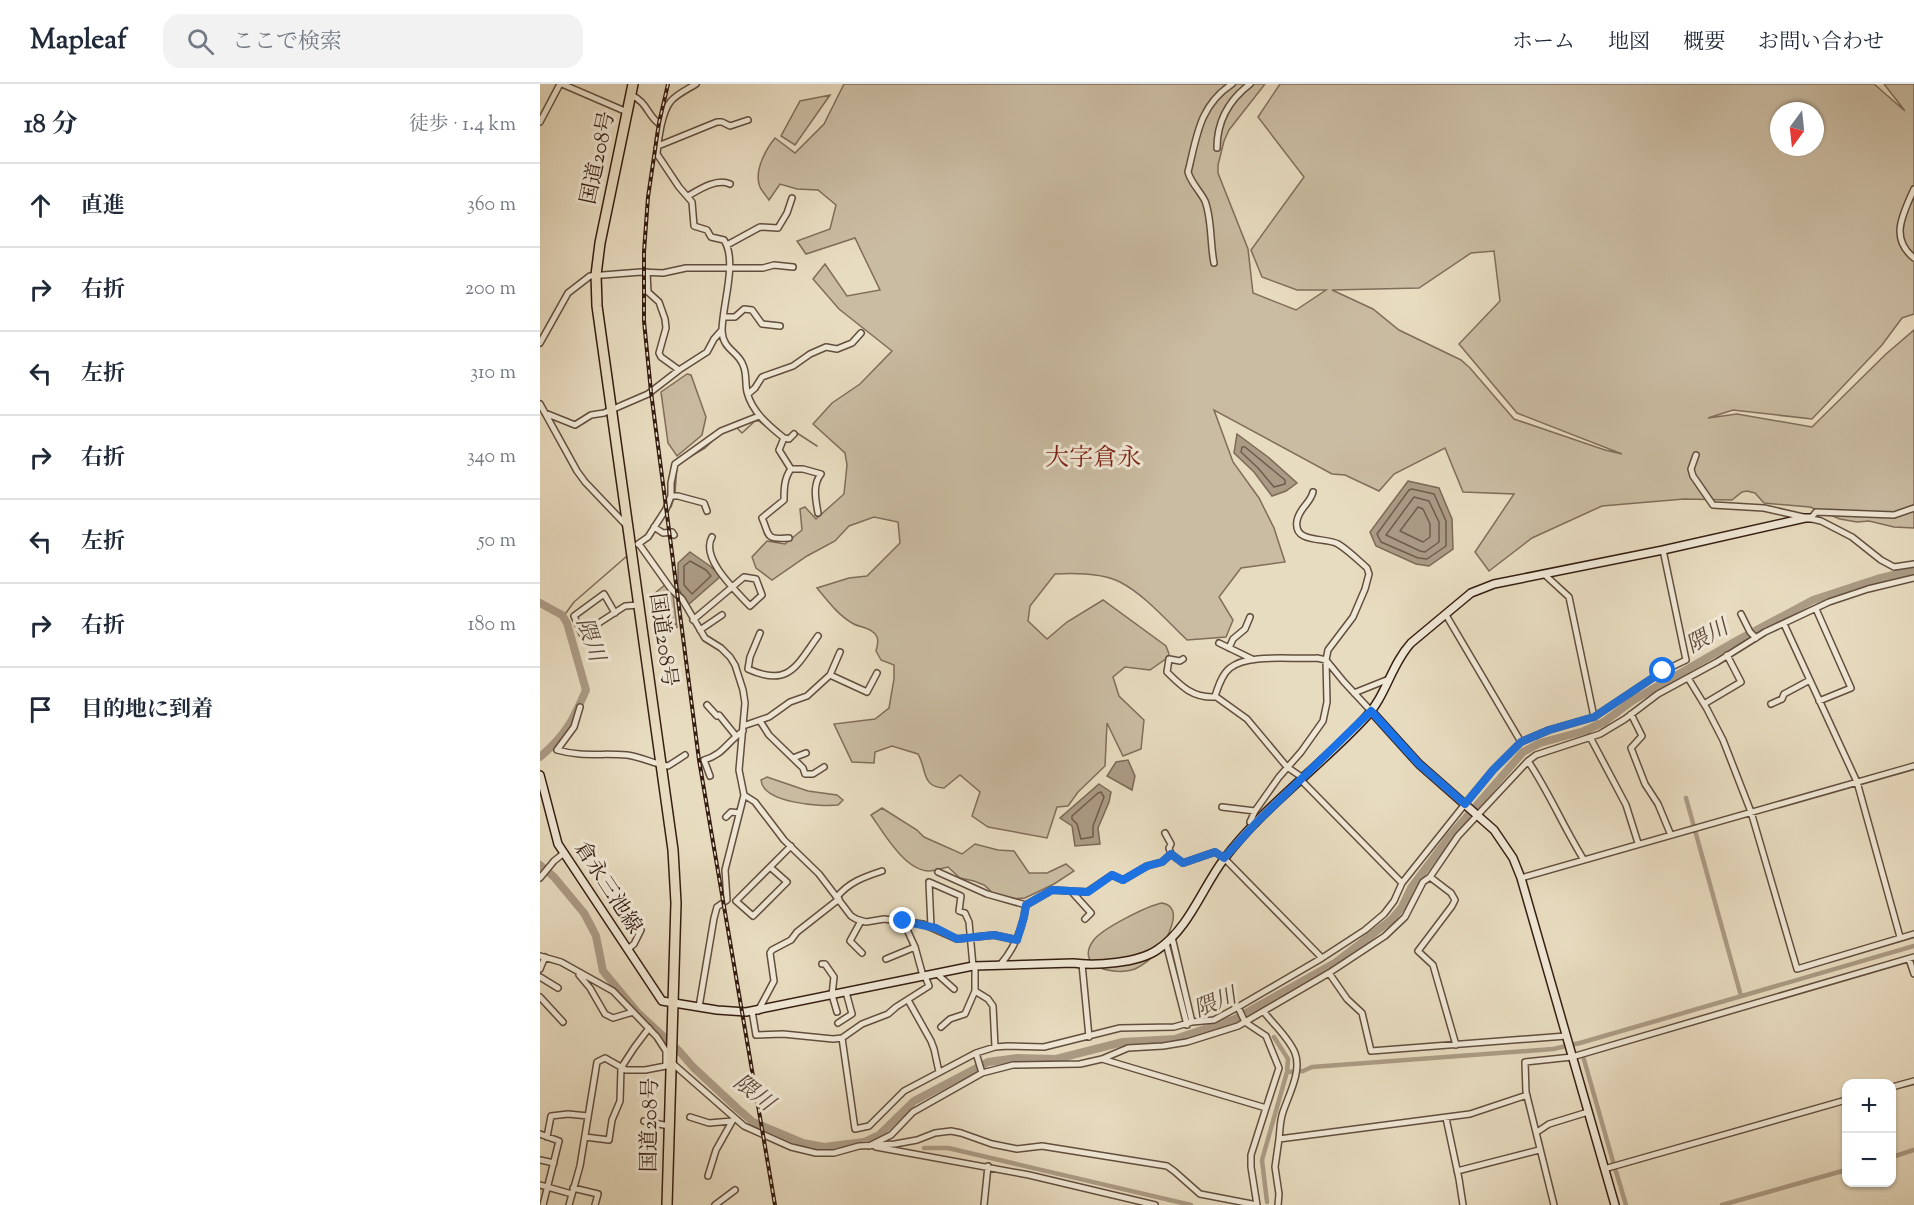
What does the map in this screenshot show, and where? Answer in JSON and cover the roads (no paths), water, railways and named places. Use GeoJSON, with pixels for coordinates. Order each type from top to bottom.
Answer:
{"type":"FeatureCollection","features":[{"type":"Feature","properties":{"kind":"highway","name":"国道208号"},"geometry":{"type":"LineString","coordinates":[[633,84],[600,243],[596,275],[597,306],[627,526],[633,549],[675,877],[667,1205]]}},
{"type":"Feature","properties":{"kind":"street"},"geometry":{"type":"LineString","coordinates":[[540,122],[561,84],[627,112]]}},
{"type":"Feature","properties":{"kind":"street"},"geometry":{"type":"LineString","coordinates":[[696,84],[672,98],[668,105],[661,125],[657,154],[692,202],[693,226],[707,230],[711,237],[724,240],[727,245],[729,268],[722,330],[727,347],[742,361],[748,394],[759,416],[784,438],[789,439],[794,434]]}},
{"type":"Feature","properties":{"kind":"street"},"geometry":{"type":"LineString","coordinates":[[1214,263],[1209,235],[1209,217],[1204,200],[1188,172],[1201,124],[1211,102],[1232,84]]}},
{"type":"Feature","properties":{"kind":"street"},"geometry":{"type":"LineString","coordinates":[[1217,148],[1218,133],[1224,113],[1229,104],[1250,84]]}},
{"type":"Feature","properties":{"kind":"street"},"geometry":{"type":"LineString","coordinates":[[631,95],[648,107],[655,121],[661,125]]}},
{"type":"Feature","properties":{"kind":"street"},"geometry":{"type":"LineString","coordinates":[[658,146],[717,122],[730,126],[748,120]]}},
{"type":"Feature","properties":{"kind":"street"},"geometry":{"type":"LineString","coordinates":[[688,196],[706,186],[724,181],[730,184]]}},
{"type":"Feature","properties":{"kind":"street"},"geometry":{"type":"LineString","coordinates":[[1914,189],[1901,218],[1901,231],[1902,245],[1914,258]]}},
{"type":"Feature","properties":{"kind":"street"},"geometry":{"type":"LineString","coordinates":[[727,245],[760,227],[778,228],[787,213],[792,198]]}},
{"type":"Feature","properties":{"kind":"street"},"geometry":{"type":"LineString","coordinates":[[540,343],[568,293],[590,276],[663,273],[686,268],[763,268],[774,265],[793,267]]}},
{"type":"Feature","properties":{"kind":"street"},"geometry":{"type":"LineString","coordinates":[[647,272],[648,292],[659,302],[666,324],[659,352],[661,357],[679,370]]}},
{"type":"Feature","properties":{"kind":"street"},"geometry":{"type":"LineString","coordinates":[[724,317],[735,317],[744,309],[752,310],[762,324],[780,326]]}},
{"type":"Feature","properties":{"kind":"street"},"geometry":{"type":"LineString","coordinates":[[545,413],[575,425],[591,415],[611,410],[648,394],[706,352],[722,330]]}},
{"type":"Feature","properties":{"kind":"street"},"geometry":{"type":"LineString","coordinates":[[748,394],[762,377],[793,366],[810,354],[826,348],[837,349],[852,343],[861,333]]}},
{"type":"Feature","properties":{"kind":"street"},"geometry":{"type":"LineString","coordinates":[[540,404],[581,477],[627,526]]}},
{"type":"Feature","properties":{"kind":"street"},"geometry":{"type":"LineString","coordinates":[[699,1007],[714,918],[717,907],[727,900],[725,870],[744,795],[739,770],[745,703],[739,676],[730,657],[705,638],[682,599],[633,549],[648,537],[666,509],[671,496],[675,464],[722,431],[759,416]]}},
{"type":"Feature","properties":{"kind":"street"},"geometry":{"type":"LineString","coordinates":[[784,438],[779,450],[791,469]]}},
{"type":"Feature","properties":{"kind":"street"},"geometry":{"type":"LineString","coordinates":[[1696,455],[1691,470],[1693,476],[1713,505],[1764,508],[1821,521],[1852,537],[1881,560],[1894,567],[1914,564]]}},
{"type":"Feature","properties":{"kind":"street"},"geometry":{"type":"LineString","coordinates":[[791,469],[803,469],[822,474],[818,478],[816,488],[818,513]]}},
{"type":"Feature","properties":{"kind":"street"},"geometry":{"type":"LineString","coordinates":[[789,538],[772,537],[766,532],[762,518],[784,500],[783,486],[791,469]]}},
{"type":"Feature","properties":{"kind":"street"},"geometry":{"type":"LineString","coordinates":[[1256,823],[1250,822],[1255,811],[1323,721],[1328,702],[1326,660],[1328,650],[1353,617],[1369,574],[1367,568],[1337,543],[1306,538],[1301,533],[1297,522],[1300,512],[1313,492]]}},
{"type":"Feature","properties":{"kind":"street"},"geometry":{"type":"LineString","coordinates":[[671,496],[704,503],[707,511]]}},
{"type":"Feature","properties":{"kind":"street"},"geometry":{"type":"LineString","coordinates":[[673,1002],[736,1012],[755,1011],[974,966],[1082,964],[1150,955],[1172,937],[1224,858],[1256,823],[1371,711],[1405,650],[1477,589],[1808,518],[1816,512],[1894,515],[1914,508]]}},
{"type":"Feature","properties":{"kind":"street"},"geometry":{"type":"LineString","coordinates":[[654,527],[663,533],[672,532],[674,535]]}},
{"type":"Feature","properties":{"kind":"street"},"geometry":{"type":"LineString","coordinates":[[693,620],[732,587],[744,577],[756,579],[762,595],[750,606],[732,587],[711,560],[708,543],[712,537]]}},
{"type":"Feature","properties":{"kind":"street"},"geometry":{"type":"LineString","coordinates":[[842,1038],[855,1129],[869,1126],[904,1091],[976,1053],[995,1047],[1044,1047],[1120,1028],[1174,1027],[1214,1020],[1239,1009],[1365,930],[1384,914],[1394,901],[1402,883],[1493,770],[1521,742],[1549,730],[1594,717],[1663,671],[1686,660],[1663,550]]}},
{"type":"Feature","properties":{"kind":"street"},"geometry":{"type":"LineString","coordinates":[[1544,574],[1569,597],[1594,717]]}},
{"type":"Feature","properties":{"kind":"street"},"geometry":{"type":"LineString","coordinates":[[869,1146],[891,1135],[913,1112],[981,1071],[1012,1065],[1071,1065],[1102,1059],[1128,1048],[1187,1042],[1238,1026],[1264,1012],[1329,974],[1385,936],[1405,916],[1423,882],[1430,877],[1458,836],[1528,761],[1547,751],[1600,734],[1658,693],[1756,638],[1845,595],[1914,578]]}},
{"type":"Feature","properties":{"kind":"street"},"geometry":{"type":"LineString","coordinates":[[615,613],[604,594],[574,616],[582,634],[615,613],[625,606],[639,605]]}},
{"type":"Feature","properties":{"kind":"street"},"geometry":{"type":"LineString","coordinates":[[1816,609],[1851,688],[1819,701]]}},
{"type":"Feature","properties":{"kind":"street"},"geometry":{"type":"LineString","coordinates":[[1741,614],[1750,632],[1756,638]]}},
{"type":"Feature","properties":{"kind":"street"},"geometry":{"type":"LineString","coordinates":[[700,630],[722,615]]}},
{"type":"Feature","properties":{"kind":"street"},"geometry":{"type":"LineString","coordinates":[[1446,615],[1521,742]]}},
{"type":"Feature","properties":{"kind":"street"},"geometry":{"type":"LineString","coordinates":[[1228,648],[1233,639],[1245,629],[1250,617]]}},
{"type":"Feature","properties":{"kind":"street"},"geometry":{"type":"LineString","coordinates":[[1784,624],[1857,782],[1900,937]]}},
{"type":"Feature","properties":{"kind":"street"},"geometry":{"type":"LineString","coordinates":[[739,676],[748,669],[759,633]]}},
{"type":"Feature","properties":{"kind":"street"},"geometry":{"type":"LineString","coordinates":[[748,669],[763,676],[791,672],[798,666],[818,636]]}},
{"type":"Feature","properties":{"kind":"street"},"geometry":{"type":"LineString","coordinates":[[1220,643],[1252,659]]}},
{"type":"Feature","properties":{"kind":"street"},"geometry":{"type":"LineString","coordinates":[[710,776],[704,760],[718,755],[743,729],[769,717],[790,702],[807,696],[830,675],[840,652]]}},
{"type":"Feature","properties":{"kind":"street"},"geometry":{"type":"LineString","coordinates":[[1704,704],[1741,682],[1727,655]]}},
{"type":"Feature","properties":{"kind":"street"},"geometry":{"type":"LineString","coordinates":[[1215,697],[1228,669],[1252,659],[1317,658],[1326,660],[1419,764],[1494,830],[1506,846],[1521,878],[1615,1205]]}},
{"type":"Feature","properties":{"kind":"street"},"geometry":{"type":"LineString","coordinates":[[1183,659],[1180,661],[1169,659],[1167,672],[1183,688],[1202,698],[1215,697],[1247,720],[1287,767],[1302,779],[1402,883]]}},
{"type":"Feature","properties":{"kind":"street"},"geometry":{"type":"LineString","coordinates":[[830,675],[867,692],[877,673]]}},
{"type":"Feature","properties":{"kind":"street"},"geometry":{"type":"LineString","coordinates":[[1688,678],[1723,740],[1751,812],[1797,969],[1914,934]]}},
{"type":"Feature","properties":{"kind":"street"},"geometry":{"type":"LineString","coordinates":[[1354,693],[1389,679]]}},
{"type":"Feature","properties":{"kind":"street"},"geometry":{"type":"LineString","coordinates":[[1771,704],[1809,680]]}},
{"type":"Feature","properties":{"kind":"street"},"geometry":{"type":"LineString","coordinates":[[707,705],[717,716],[719,715],[736,736]]}},
{"type":"Feature","properties":{"kind":"street"},"geometry":{"type":"LineString","coordinates":[[580,707],[574,727],[557,750],[573,755],[630,756],[668,766],[685,755]]}},
{"type":"Feature","properties":{"kind":"street"},"geometry":{"type":"LineString","coordinates":[[1631,714],[1642,736],[1631,748],[1645,784],[1658,804],[1670,833]]}},
{"type":"Feature","properties":{"kind":"street"},"geometry":{"type":"LineString","coordinates":[[760,721],[770,735],[809,775],[824,767]]}},
{"type":"Feature","properties":{"kind":"street"},"geometry":{"type":"LineString","coordinates":[[1590,737],[1626,805],[1638,843]]}},
{"type":"Feature","properties":{"kind":"street"},"geometry":{"type":"LineString","coordinates":[[793,758],[806,753]]}},
{"type":"Feature","properties":{"kind":"street"},"geometry":{"type":"LineString","coordinates":[[1528,761],[1584,860]]}},
{"type":"Feature","properties":{"kind":"street"},"geometry":{"type":"LineString","coordinates":[[1521,878],[1914,766]]}},
{"type":"Feature","properties":{"kind":"street","name":"倉永三池線"},"geometry":{"type":"LineString","coordinates":[[540,775],[555,833],[564,853],[662,1000],[673,1002]]}},
{"type":"Feature","properties":{"kind":"street"},"geometry":{"type":"LineString","coordinates":[[744,795],[755,802],[784,840],[819,874],[851,916],[861,921],[884,919],[931,927],[957,939],[1000,935],[1017,940]]}},
{"type":"Feature","properties":{"kind":"street"},"geometry":{"type":"LineString","coordinates":[[1222,807],[1255,811]]}},
{"type":"Feature","properties":{"kind":"street"},"geometry":{"type":"LineString","coordinates":[[726,817],[731,812],[739,813]]}},
{"type":"Feature","properties":{"kind":"street"},"geometry":{"type":"LineString","coordinates":[[1165,833],[1171,844],[1169,848],[1171,854],[1183,863],[1215,852],[1224,858],[1322,958]]}},
{"type":"Feature","properties":{"kind":"street"},"geometry":{"type":"LineString","coordinates":[[770,867],[787,882],[753,916],[736,901],[770,867],[791,846]]}},
{"type":"Feature","properties":{"kind":"street"},"geometry":{"type":"LineString","coordinates":[[540,878],[564,853]]}},
{"type":"Feature","properties":{"kind":"street"},"geometry":{"type":"LineString","coordinates":[[938,872],[987,894],[1026,905],[1052,890],[1084,893],[1112,875],[1123,880],[1147,866],[1162,862],[1171,854]]}},
{"type":"Feature","properties":{"kind":"street"},"geometry":{"type":"LineString","coordinates":[[882,871],[859,878],[797,932],[791,940],[772,950],[774,981],[755,1011],[756,1035],[783,1034],[842,1038],[854,1028],[882,1018],[929,986],[903,921]]}},
{"type":"Feature","properties":{"kind":"street"},"geometry":{"type":"LineString","coordinates":[[1430,877],[1451,893],[1455,900],[1418,951],[1433,965],[1456,1045]]}},
{"type":"Feature","properties":{"kind":"street"},"geometry":{"type":"LineString","coordinates":[[931,927],[929,882],[961,896],[959,912],[968,916],[974,966],[975,991],[965,1014],[954,1017],[941,1028]]}},
{"type":"Feature","properties":{"kind":"street"},"geometry":{"type":"LineString","coordinates":[[1071,890],[1091,913],[1085,920]]}},
{"type":"Feature","properties":{"kind":"street"},"geometry":{"type":"LineString","coordinates":[[1000,965],[1009,955],[1017,940],[1026,905]]}},
{"type":"Feature","properties":{"kind":"street"},"geometry":{"type":"LineString","coordinates":[[861,921],[850,941],[862,953]]}},
{"type":"Feature","properties":{"kind":"street"},"geometry":{"type":"LineString","coordinates":[[628,949],[634,944],[641,930]]}},
{"type":"Feature","properties":{"kind":"street"},"geometry":{"type":"LineString","coordinates":[[1172,937],[1190,1023]]}},
{"type":"Feature","properties":{"kind":"street"},"geometry":{"type":"LineString","coordinates":[[1166,943],[1190,1023]]}},
{"type":"Feature","properties":{"kind":"street"},"geometry":{"type":"LineString","coordinates":[[886,959],[915,947]]}},
{"type":"Feature","properties":{"kind":"street"},"geometry":{"type":"LineString","coordinates":[[540,969],[543,957],[561,962],[606,986],[657,1037],[670,1063],[733,1120],[791,1147],[816,1153],[834,1153],[859,1146],[901,1143],[943,1131],[961,1132],[992,1144],[1017,1149],[1042,1146],[1167,1166],[1200,1194],[1257,1205],[1251,1155],[1279,1068],[1266,1036],[1245,1022],[1239,1009]]}},
{"type":"Feature","properties":{"kind":"street"},"geometry":{"type":"LineString","coordinates":[[1554,1205],[1527,1095],[1525,1062],[1572,1055],[1912,958],[1914,974]]}},
{"type":"Feature","properties":{"kind":"street"},"geometry":{"type":"LineString","coordinates":[[822,964],[825,964],[834,977],[832,995],[837,1012]]}},
{"type":"Feature","properties":{"kind":"street"},"geometry":{"type":"LineString","coordinates":[[1082,964],[1089,1037]]}},
{"type":"Feature","properties":{"kind":"street"},"geometry":{"type":"LineString","coordinates":[[580,973],[579,975],[591,988],[605,1014],[613,1018],[633,1012]]}},
{"type":"Feature","properties":{"kind":"street"},"geometry":{"type":"LineString","coordinates":[[936,973],[954,989]]}},
{"type":"Feature","properties":{"kind":"street"},"geometry":{"type":"LineString","coordinates":[[1329,974],[1347,999],[1362,1013],[1371,1051],[1566,1036]]}},
{"type":"Feature","properties":{"kind":"street"},"geometry":{"type":"LineString","coordinates":[[540,976],[558,988]]}},
{"type":"Feature","properties":{"kind":"street"},"geometry":{"type":"LineString","coordinates":[[975,991],[988,999],[993,1006],[995,1047]]}},
{"type":"Feature","properties":{"kind":"street"},"geometry":{"type":"LineString","coordinates":[[838,1023],[852,1014],[846,992]]}},
{"type":"Feature","properties":{"kind":"street"},"geometry":{"type":"LineString","coordinates":[[540,997],[563,1022]]}},
{"type":"Feature","properties":{"kind":"street"},"geometry":{"type":"LineString","coordinates":[[908,1000],[931,1041],[939,1072]]}},
{"type":"Feature","properties":{"kind":"street"},"geometry":{"type":"LineString","coordinates":[[1264,1012],[1295,1054],[1297,1065],[1293,1085],[1282,1114],[1275,1167],[1279,1194],[1278,1205]]}},
{"type":"Feature","properties":{"kind":"street"},"geometry":{"type":"LineString","coordinates":[[1266,1036],[1276,1026]]}},
{"type":"Feature","properties":{"kind":"street"},"geometry":{"type":"LineString","coordinates":[[585,1137],[609,1140],[612,1120],[620,1101],[621,1068],[633,1047],[649,1028]]}},
{"type":"Feature","properties":{"kind":"street"},"geometry":{"type":"LineString","coordinates":[[976,1053],[981,1071]]}},
{"type":"Feature","properties":{"kind":"street"},"geometry":{"type":"LineString","coordinates":[[569,1205],[580,1166],[597,1062],[605,1058],[626,1070],[645,1070],[670,1063]]}},
{"type":"Feature","properties":{"kind":"street"},"geometry":{"type":"LineString","coordinates":[[1102,1059],[1266,1108]]}},
{"type":"Feature","properties":{"kind":"street"},"geometry":{"type":"LineString","coordinates":[[1896,1086],[1914,1081]]}},
{"type":"Feature","properties":{"kind":"street"},"geometry":{"type":"LineString","coordinates":[[1279,1139],[1470,1114],[1527,1095]]}},
{"type":"Feature","properties":{"kind":"street"},"geometry":{"type":"LineString","coordinates":[[1604,1169],[1842,1101]]}},
{"type":"Feature","properties":{"kind":"street"},"geometry":{"type":"LineString","coordinates":[[1537,1132],[1549,1124],[1588,1112]]}},
{"type":"Feature","properties":{"kind":"street"},"geometry":{"type":"LineString","coordinates":[[547,1137],[551,1116],[568,1113],[588,1116]]}},
{"type":"Feature","properties":{"kind":"street"},"geometry":{"type":"LineString","coordinates":[[690,1117],[709,1123],[733,1120]]}},
{"type":"Feature","properties":{"kind":"street"},"geometry":{"type":"LineString","coordinates":[[1446,1118],[1463,1205]]}},
{"type":"Feature","properties":{"kind":"street"},"geometry":{"type":"LineString","coordinates":[[708,1176],[717,1150],[733,1120]]}},
{"type":"Feature","properties":{"kind":"street"},"geometry":{"type":"LineString","coordinates":[[644,1121],[669,1126]]}},
{"type":"Feature","properties":{"kind":"street"},"geometry":{"type":"LineString","coordinates":[[540,1134],[559,1141],[543,1205]]}},
{"type":"Feature","properties":{"kind":"street"},"geometry":{"type":"LineString","coordinates":[[869,1146],[988,1166],[1155,1205]]}},
{"type":"Feature","properties":{"kind":"street"},"geometry":{"type":"LineString","coordinates":[[1457,1171],[1539,1150]]}},
{"type":"Feature","properties":{"kind":"street"},"geometry":{"type":"LineString","coordinates":[[540,1160],[554,1163]]}},
{"type":"Feature","properties":{"kind":"street"},"geometry":{"type":"LineString","coordinates":[[984,1205],[988,1166]]}},
{"type":"Feature","properties":{"kind":"street"},"geometry":{"type":"LineString","coordinates":[[540,1185],[598,1194],[595,1205]]}},
{"type":"Feature","properties":{"kind":"street"},"geometry":{"type":"LineString","coordinates":[[715,1205],[735,1190]]}},
{"type":"Feature","properties":{"kind":"water"},"geometry":{"type":"Polygon","coordinates":[[[1237,434],[1297,483],[1286,491],[1272,496],[1254,472],[1234,453],[1237,434]]]}},
{"type":"Feature","properties":{"kind":"water"},"geometry":{"type":"Polygon","coordinates":[[[1408,481],[1439,488],[1452,519],[1453,549],[1429,566],[1416,564],[1376,546],[1370,532],[1408,481]]]}},
{"type":"Feature","properties":{"kind":"water"},"geometry":{"type":"Polygon","coordinates":[[[690,552],[721,576],[689,604],[678,588],[678,563],[690,552]]]}},
{"type":"Feature","properties":{"kind":"water"},"geometry":{"type":"Polygon","coordinates":[[[1128,760],[1135,776],[1132,790],[1107,776],[1116,762],[1128,760]]]}},
{"type":"Feature","properties":{"kind":"water"},"geometry":{"type":"Polygon","coordinates":[[[1099,784],[1111,792],[1098,828],[1100,844],[1075,846],[1072,826],[1060,818],[1099,784]]]}},
{"type":"Feature","properties":{"kind":"waterway"},"geometry":{"type":"LineString","coordinates":[[737,428],[742,433],[755,421],[759,421],[769,429]]}},
{"type":"Feature","properties":{"kind":"waterway"},"geometry":{"type":"LineString","coordinates":[[796,435],[797,433],[817,446]]}},
{"type":"Feature","properties":{"kind":"waterway"},"geometry":{"type":"LineString","coordinates":[[683,461],[705,448],[718,436]]}},
{"type":"Feature","properties":{"kind":"waterway"},"geometry":{"type":"LineString","coordinates":[[675,493],[677,465]]}},
{"type":"Feature","properties":{"kind":"waterway"},"geometry":{"type":"LineString","coordinates":[[671,507],[674,498]]}},
{"type":"Feature","properties":{"kind":"waterway"},"geometry":{"type":"LineString","coordinates":[[563,617],[574,602],[627,556]]}},
{"type":"Feature","properties":{"kind":"waterway","name":"隈川"},"geometry":{"type":"LineString","coordinates":[[540,865],[554,877],[584,913],[596,936],[603,971],[638,1013],[753,1122],[803,1143],[824,1147],[864,1142],[879,1135],[914,1101],[988,1062],[1017,1058],[1056,1059],[1123,1042],[1175,1039],[1235,1019],[1335,963],[1391,920],[1402,907],[1411,888],[1450,836],[1523,752],[1540,743],[1584,731],[1604,722],[1632,701],[1813,600],[1877,579],[1914,570]]}},
{"type":"Feature","properties":{"kind":"waterway","name":"隈川"},"geometry":{"type":"LineString","coordinates":[[540,603],[562,615],[567,623],[586,690],[568,726],[540,757]]}},
{"type":"Feature","properties":{"kind":"waterway"},"geometry":{"type":"LineString","coordinates":[[1686,798],[1741,996]]}},
{"type":"Feature","properties":{"kind":"waterway"},"geometry":{"type":"LineString","coordinates":[[1287,1072],[1303,1071],[1312,1067],[1553,1049],[1914,946]]}},
{"type":"Feature","properties":{"kind":"waterway"},"geometry":{"type":"LineString","coordinates":[[1267,1202],[1262,1160],[1287,1072],[1288,1059],[1274,1037]]}},
{"type":"Feature","properties":{"kind":"waterway"},"geometry":{"type":"LineString","coordinates":[[1583,1056],[1614,1165]]}},
{"type":"Feature","properties":{"kind":"waterway"},"geometry":{"type":"LineString","coordinates":[[924,1148],[948,1148],[1191,1205]]}},
{"type":"Feature","properties":{"kind":"waterway"},"geometry":{"type":"LineString","coordinates":[[1896,1156],[1914,1150]]}},
{"type":"Feature","properties":{"kind":"waterway"},"geometry":{"type":"LineString","coordinates":[[1615,1168],[1626,1205]]}},
{"type":"Feature","properties":{"kind":"waterway"},"geometry":{"type":"LineString","coordinates":[[1722,1205],[1842,1171]]}},
{"type":"Feature","properties":{"kind":"railway"},"geometry":{"type":"LineString","coordinates":[[668,84],[659,123],[648,197],[644,252],[644,321],[651,392],[699,760],[775,1205]]}},
{"type":"Feature","properties":{"kind":"district","name":"大字倉永"},"geometry":{"type":"Point","coordinates":[1093,459]}}]}
